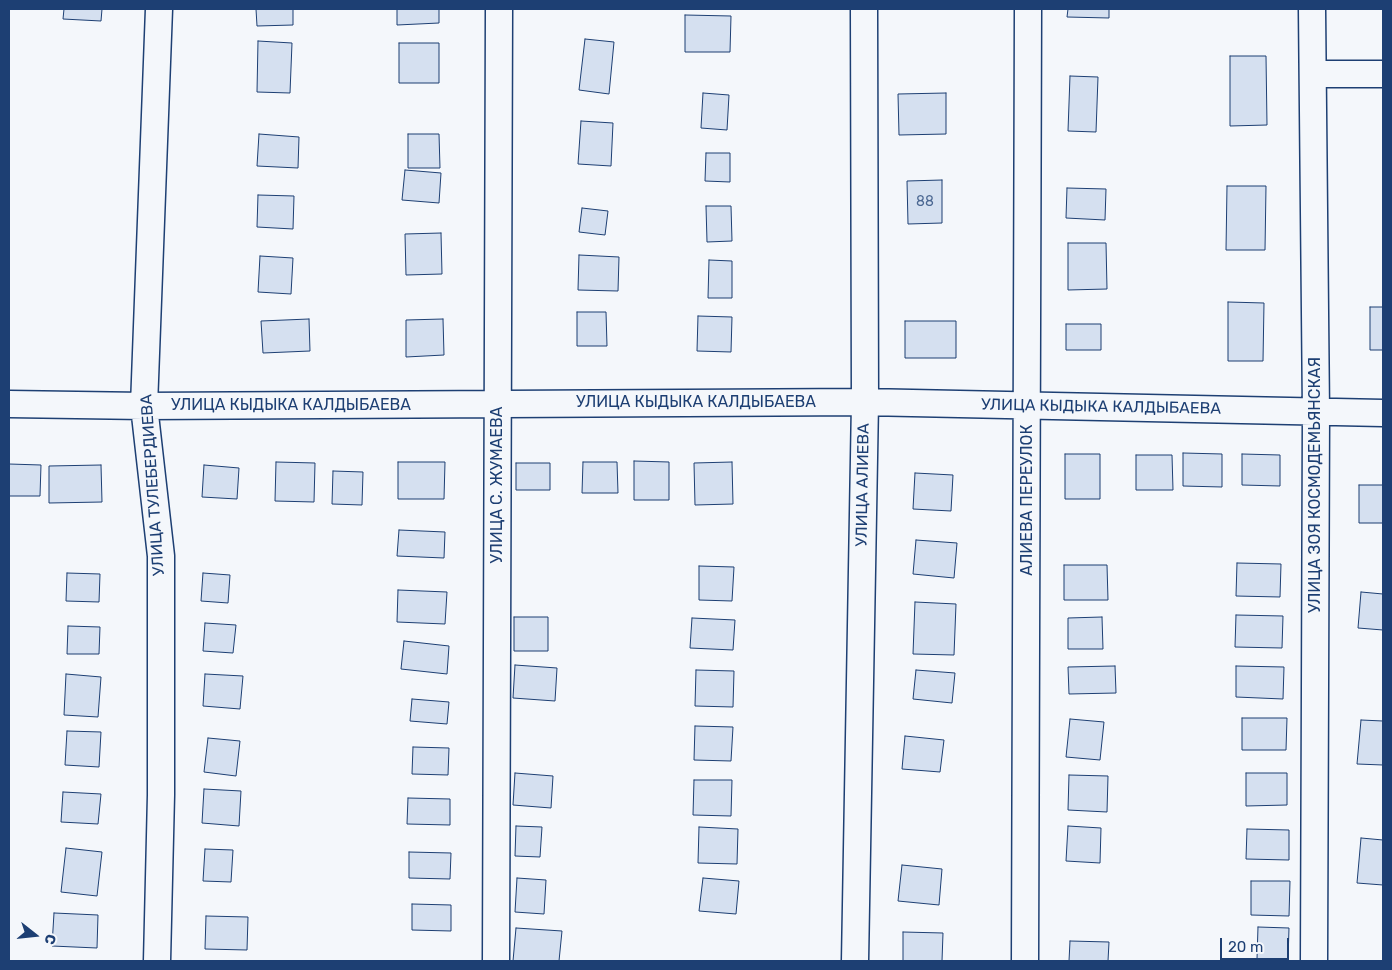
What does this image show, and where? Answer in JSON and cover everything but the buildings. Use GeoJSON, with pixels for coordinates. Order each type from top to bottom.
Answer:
{"type":"FeatureCollection","features":[{"type":"Feature","properties":{"kind":"street","name":"УЛИЦА ТУЛЕБЕРДИЕВА"},"geometry":{"type":"LineString","coordinates":[[157,961],[161,795],[161,556],[144,406],[158,9]]}},
{"type":"Feature","properties":{"kind":"street","name":"УЛИЦА С. ЖУМАЕВА"},"geometry":{"type":"LineString","coordinates":[[496,961],[499,9]]}},
{"type":"Feature","properties":{"kind":"street","name":"УЛИЦА АЛИЕВА"},"geometry":{"type":"LineString","coordinates":[[855,961],[865,402],[864,9]]}},
{"type":"Feature","properties":{"kind":"street","name":"АЛИЕВА ПЕРЕУЛОК"},"geometry":{"type":"LineString","coordinates":[[1024,961],[1028,404],[1028,9]]}},
{"type":"Feature","properties":{"kind":"street","name":"УЛИЦА ЗОЯ КОСМОДЕМЬЯНСКАЯ"},"geometry":{"type":"LineString","coordinates":[[1312,9],[1316,413],[1314,961]]}},
{"type":"Feature","properties":{"kind":"street"},"geometry":{"type":"LineString","coordinates":[[1313,74],[1383,74]]}},
{"type":"Feature","properties":{"kind":"street","name":"УЛИЦА КЫДЫКА КАЛДЫБАЕВА"},"geometry":{"type":"LineString","coordinates":[[9,404],[144,406],[865,402],[1383,413]]}}]}
